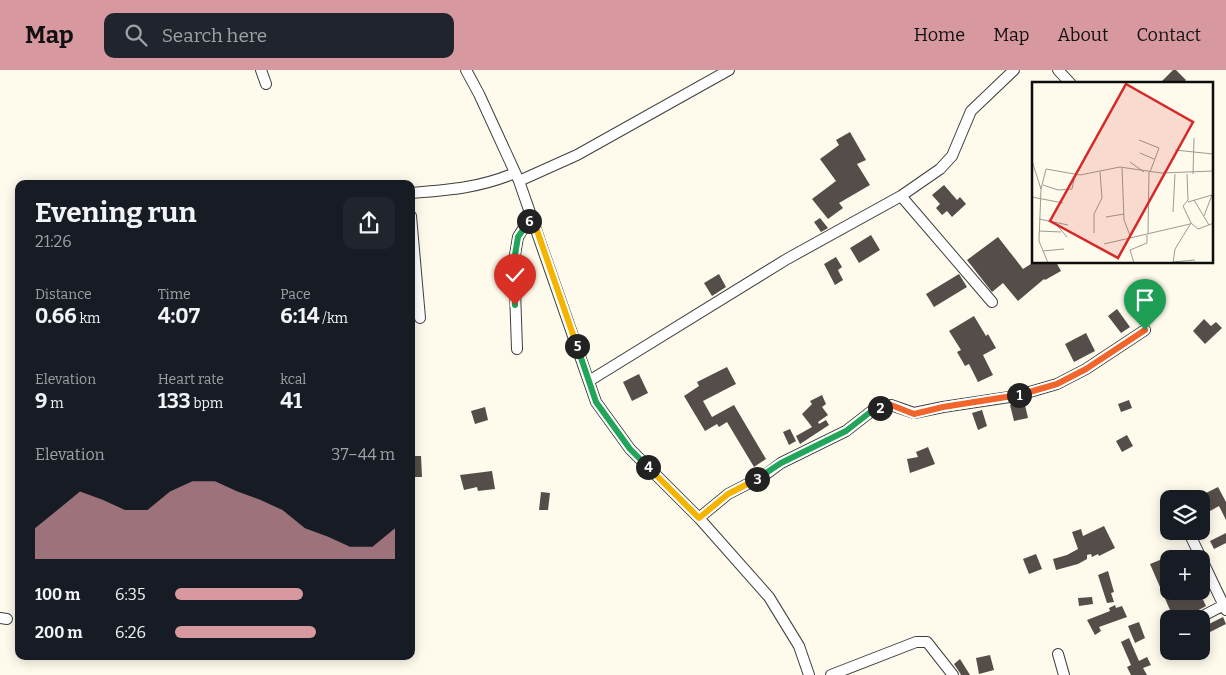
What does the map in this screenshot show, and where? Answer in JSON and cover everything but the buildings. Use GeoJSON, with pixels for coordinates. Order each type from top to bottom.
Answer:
{"type":"FeatureCollection","features":[{"type":"Feature","properties":{"kind":"street"},"geometry":{"type":"LineString","coordinates":[[261,70],[266,84]]}},
{"type":"Feature","properties":{"kind":"street"},"geometry":{"type":"LineString","coordinates":[[466,70],[517,177],[596,402],[630,449],[699,518],[769,596],[799,646],[809,675]]}},
{"type":"Feature","properties":{"kind":"street"},"geometry":{"type":"LineString","coordinates":[[415,193],[471,188],[517,177],[577,155],[729,70]]}},
{"type":"Feature","properties":{"kind":"street"},"geometry":{"type":"LineString","coordinates":[[589,381],[787,259],[901,196],[940,169],[952,156],[971,111],[1014,70]]}},
{"type":"Feature","properties":{"kind":"street"},"geometry":{"type":"LineString","coordinates":[[1058,70],[1069,82]]}},
{"type":"Feature","properties":{"kind":"street"},"geometry":{"type":"LineString","coordinates":[[901,196],[992,302]]}},
{"type":"Feature","properties":{"kind":"street"},"geometry":{"type":"LineString","coordinates":[[517,349],[514,261],[518,237],[532,216]]}},
{"type":"Feature","properties":{"kind":"street"},"geometry":{"type":"LineString","coordinates":[[415,261],[420,318]]}},
{"type":"Feature","properties":{"kind":"street"},"geometry":{"type":"LineString","coordinates":[[699,518],[728,494],[765,475],[781,463],[846,431],[873,410],[891,405],[914,414],[943,407],[1016,396],[1057,384],[1086,369],[1145,330]]}},
{"type":"Feature","properties":{"kind":"street"},"geometry":{"type":"LineString","coordinates":[[1192,540],[1225,607],[1210,613]]}},
{"type":"Feature","properties":{"kind":"street"},"geometry":{"type":"LineString","coordinates":[[831,675],[922,641],[927,642],[952,675]]}},
{"type":"Feature","properties":{"kind":"street"},"geometry":{"type":"LineString","coordinates":[[1058,654],[1064,675]]}},
{"type":"Feature","properties":{"kind":"route"},"geometry":{"type":"LineString","coordinates":[[515,305],[514,261],[518,237],[532,216],[596,402],[630,449],[699,518],[728,494],[765,475],[781,463],[846,431],[873,410],[891,405],[914,414],[943,407],[1016,396],[1057,384],[1086,369],[1145,330]]}}]}
